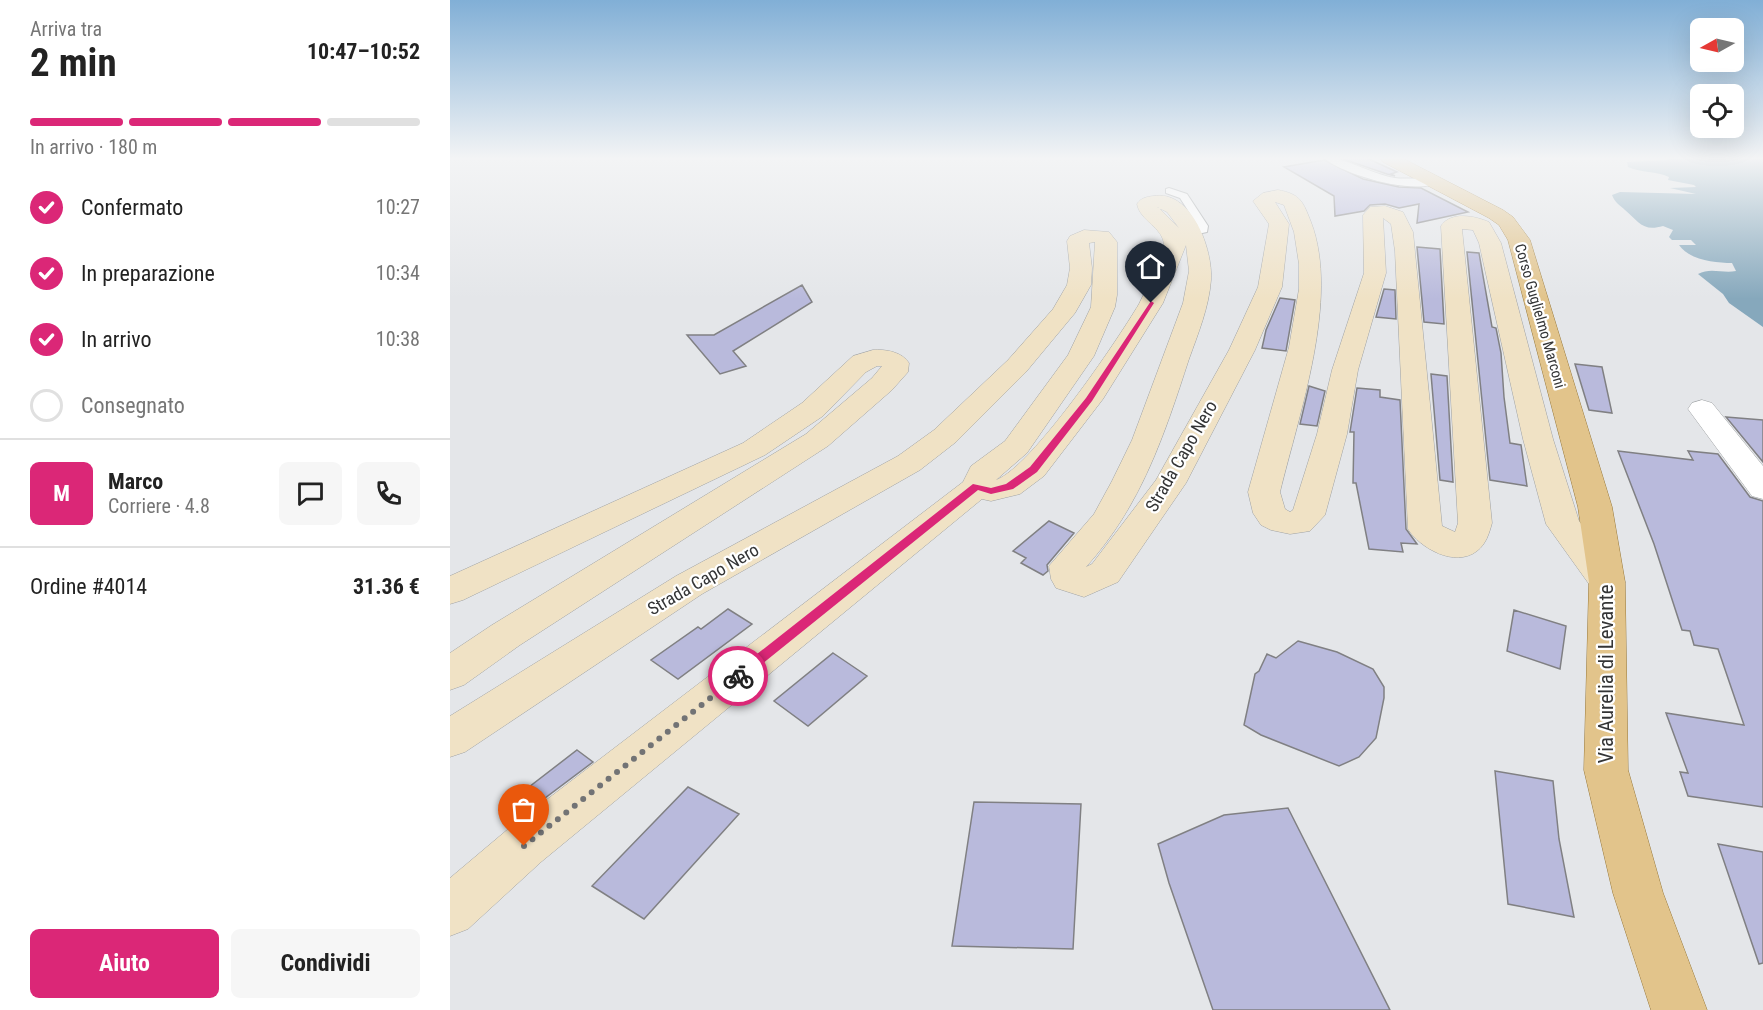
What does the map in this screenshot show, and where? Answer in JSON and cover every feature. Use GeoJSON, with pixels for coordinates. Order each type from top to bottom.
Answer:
{"type":"FeatureCollection","features":[{"type":"Feature","properties":{"kind":"main road","name":"Corso Guglielmo Marconi"},"geometry":{"type":"LineString","coordinates":[[1480,205],[1506,221],[1519,240],[1595,507]]}},
{"type":"Feature","properties":{"kind":"main road","name":"Via Aurelia di Levante"},"geometry":{"type":"LineString","coordinates":[[1595,507],[1606,582],[1606,770],[1638,893],[1680,1010]]}},
{"type":"Feature","properties":{"kind":"street","name":"Strada Capo Nero"},"geometry":{"type":"LineString","coordinates":[[450,739],[689,585],[909,463],[945,436],[1017,366],[1053,327],[1078,285],[1081,268],[1078,241],[1084,236],[1102,236],[1106,242],[1105,295],[1095,327],[1081,356],[1029,431],[1016,447],[982,473],[977,487],[991,491],[1009,487],[1033,470],[1089,399],[1151,303],[1175,245],[1174,235],[1148,209],[1147,205]]}},
{"type":"Feature","properties":{"kind":"street","name":"Strada Capo Nero"},"geometry":{"type":"LineString","coordinates":[[1171,205],[1184,219],[1199,253],[1198,296],[1155,424],[1105,523],[1067,566],[1070,579],[1084,584],[1105,573],[1170,483],[1205,414],[1242,350],[1270,287],[1279,224],[1266,205]]}},
{"type":"Feature","properties":{"kind":"street","name":"Strada Capo Nero"},"geometry":{"type":"LineString","coordinates":[[1294,205],[1304,232],[1311,264],[1311,289],[1300,358],[1264,492],[1265,507],[1272,517],[1284,524],[1298,523],[1308,515],[1313,502],[1332,434],[1345,370],[1375,273],[1373,215],[1377,211],[1387,212],[1396,216],[1399,222],[1404,247],[1416,379],[1425,529],[1433,539],[1449,545],[1462,545],[1470,538],[1475,523],[1470,481],[1460,318],[1450,226],[1456,223],[1475,222],[1482,226],[1490,243],[1538,439],[1563,524],[1606,582]]}},
{"type":"Feature","properties":{"kind":"street"},"geometry":{"type":"LineString","coordinates":[[450,591],[754,449],[798,421],[821,403],[860,365],[870,359],[886,357],[896,363],[894,372],[882,384],[817,440],[575,592],[450,674]]}},
{"type":"Feature","properties":{"kind":"street"},"geometry":{"type":"LineString","coordinates":[[1702,409],[1763,489]]}},
{"type":"Feature","properties":{"kind":"street"},"geometry":{"type":"LineString","coordinates":[[450,911],[524,846],[977,487]]}},
{"type":"Feature","properties":{"kind":"lane"},"geometry":{"type":"LineString","coordinates":[[1190,205],[1203,226],[1203,230],[1192,234]]}},
{"type":"Feature","properties":{"kind":"water"},"geometry":{"type":"Polygon","coordinates":[[[1619,205],[1763,205],[1763,327],[1729,303],[1723,294],[1698,274],[1708,271],[1736,271],[1732,263],[1696,257],[1679,245],[1696,245],[1691,240],[1672,240],[1669,237],[1673,230],[1663,226],[1651,228],[1642,225],[1619,205]]]}},
{"type":"Feature","properties":{"kind":"building"},"geometry":{"type":"Polygon","coordinates":[[[1334,205],[1370,205],[1364,211],[1335,216],[1334,205]]]}},
{"type":"Feature","properties":{"kind":"building"},"geometry":{"type":"Polygon","coordinates":[[[1389,205],[1413,205],[1399,208],[1389,205]]]}},
{"type":"Feature","properties":{"kind":"building"},"geometry":{"type":"Polygon","coordinates":[[[1419,205],[1455,205],[1468,212],[1417,223],[1419,205]]]}},
{"type":"Feature","properties":{"kind":"building"},"geometry":{"type":"Polygon","coordinates":[[[1417,247],[1440,249],[1444,324],[1424,322],[1417,247]]]}},
{"type":"Feature","properties":{"kind":"building"},"geometry":{"type":"Polygon","coordinates":[[[1467,252],[1479,253],[1492,327],[1496,328],[1501,353],[1510,443],[1521,445],[1527,486],[1490,480],[1467,252]]]}},
{"type":"Feature","properties":{"kind":"building"},"geometry":{"type":"Polygon","coordinates":[[[802,285],[812,302],[733,351],[746,366],[720,374],[687,335],[714,335],[802,285]]]}},
{"type":"Feature","properties":{"kind":"building"},"geometry":{"type":"Polygon","coordinates":[[[1384,289],[1395,290],[1396,319],[1376,317],[1384,289]]]}},
{"type":"Feature","properties":{"kind":"building"},"geometry":{"type":"Polygon","coordinates":[[[1280,298],[1295,300],[1286,351],[1262,348],[1266,330],[1280,298]]]}},
{"type":"Feature","properties":{"kind":"building"},"geometry":{"type":"Polygon","coordinates":[[[1575,364],[1602,367],[1612,413],[1589,410],[1575,364]]]}},
{"type":"Feature","properties":{"kind":"building"},"geometry":{"type":"Polygon","coordinates":[[[1431,374],[1447,376],[1453,482],[1440,480],[1431,374]]]}},
{"type":"Feature","properties":{"kind":"building"},"geometry":{"type":"Polygon","coordinates":[[[1309,386],[1325,391],[1317,426],[1300,424],[1309,386]]]}},
{"type":"Feature","properties":{"kind":"building"},"geometry":{"type":"Polygon","coordinates":[[[1357,388],[1380,390],[1380,397],[1400,400],[1406,529],[1417,544],[1401,543],[1403,552],[1369,549],[1356,483],[1353,483],[1354,432],[1350,432],[1357,388]]]}},
{"type":"Feature","properties":{"kind":"building"},"geometry":{"type":"Polygon","coordinates":[[[1726,417],[1763,420],[1763,462],[1726,417]]]}},
{"type":"Feature","properties":{"kind":"building"},"geometry":{"type":"Polygon","coordinates":[[[1618,451],[1693,460],[1688,451],[1718,454],[1750,497],[1763,501],[1763,807],[1688,796],[1680,772],[1688,773],[1666,713],[1744,725],[1718,649],[1694,645],[1690,631],[1682,630],[1654,544],[1618,451]]]}},
{"type":"Feature","properties":{"kind":"building"},"geometry":{"type":"Polygon","coordinates":[[[1049,521],[1074,533],[1047,565],[1048,571],[1043,575],[1021,563],[1026,558],[1013,551],[1049,521]]]}},
{"type":"Feature","properties":{"kind":"building"},"geometry":{"type":"Polygon","coordinates":[[[728,609],[752,624],[678,679],[651,660],[698,627],[701,629],[728,609]]]}},
{"type":"Feature","properties":{"kind":"building"},"geometry":{"type":"Polygon","coordinates":[[[1514,610],[1566,626],[1560,669],[1507,651],[1514,610]]]}},
{"type":"Feature","properties":{"kind":"building"},"geometry":{"type":"Polygon","coordinates":[[[1298,641],[1337,652],[1373,669],[1384,687],[1376,738],[1359,757],[1339,766],[1261,735],[1244,725],[1255,674],[1259,671],[1267,654],[1276,658],[1298,641]]]}},
{"type":"Feature","properties":{"kind":"building"},"geometry":{"type":"Polygon","coordinates":[[[833,653],[867,676],[808,726],[774,701],[833,653]]]}},
{"type":"Feature","properties":{"kind":"building"},"geometry":{"type":"Polygon","coordinates":[[[577,750],[593,762],[513,822],[499,810],[577,750]]]}},
{"type":"Feature","properties":{"kind":"building"},"geometry":{"type":"Polygon","coordinates":[[[1495,771],[1553,781],[1559,839],[1574,917],[1508,904],[1495,771]]]}},
{"type":"Feature","properties":{"kind":"building"},"geometry":{"type":"Polygon","coordinates":[[[688,787],[739,814],[644,919],[592,886],[688,787]]]}},
{"type":"Feature","properties":{"kind":"building"},"geometry":{"type":"Polygon","coordinates":[[[974,802],[1081,804],[1073,949],[952,946],[974,802]]]}},
{"type":"Feature","properties":{"kind":"building"},"geometry":{"type":"Polygon","coordinates":[[[1288,808],[1390,1010],[1213,1010],[1169,883],[1158,844],[1224,815],[1288,808]]]}},
{"type":"Feature","properties":{"kind":"building"},"geometry":{"type":"Polygon","coordinates":[[[1718,844],[1763,852],[1763,963],[1759,964],[1718,844]]]}},
{"type":"Feature","properties":{"kind":"way so far"},"geometry":{"type":"LineString","coordinates":[[524,846],[738,676]]}},
{"type":"Feature","properties":{"kind":"route"},"geometry":{"type":"LineString","coordinates":[[738,676],[977,487],[991,491],[1009,487],[1033,470],[1089,399],[1151,303]]}}]}
